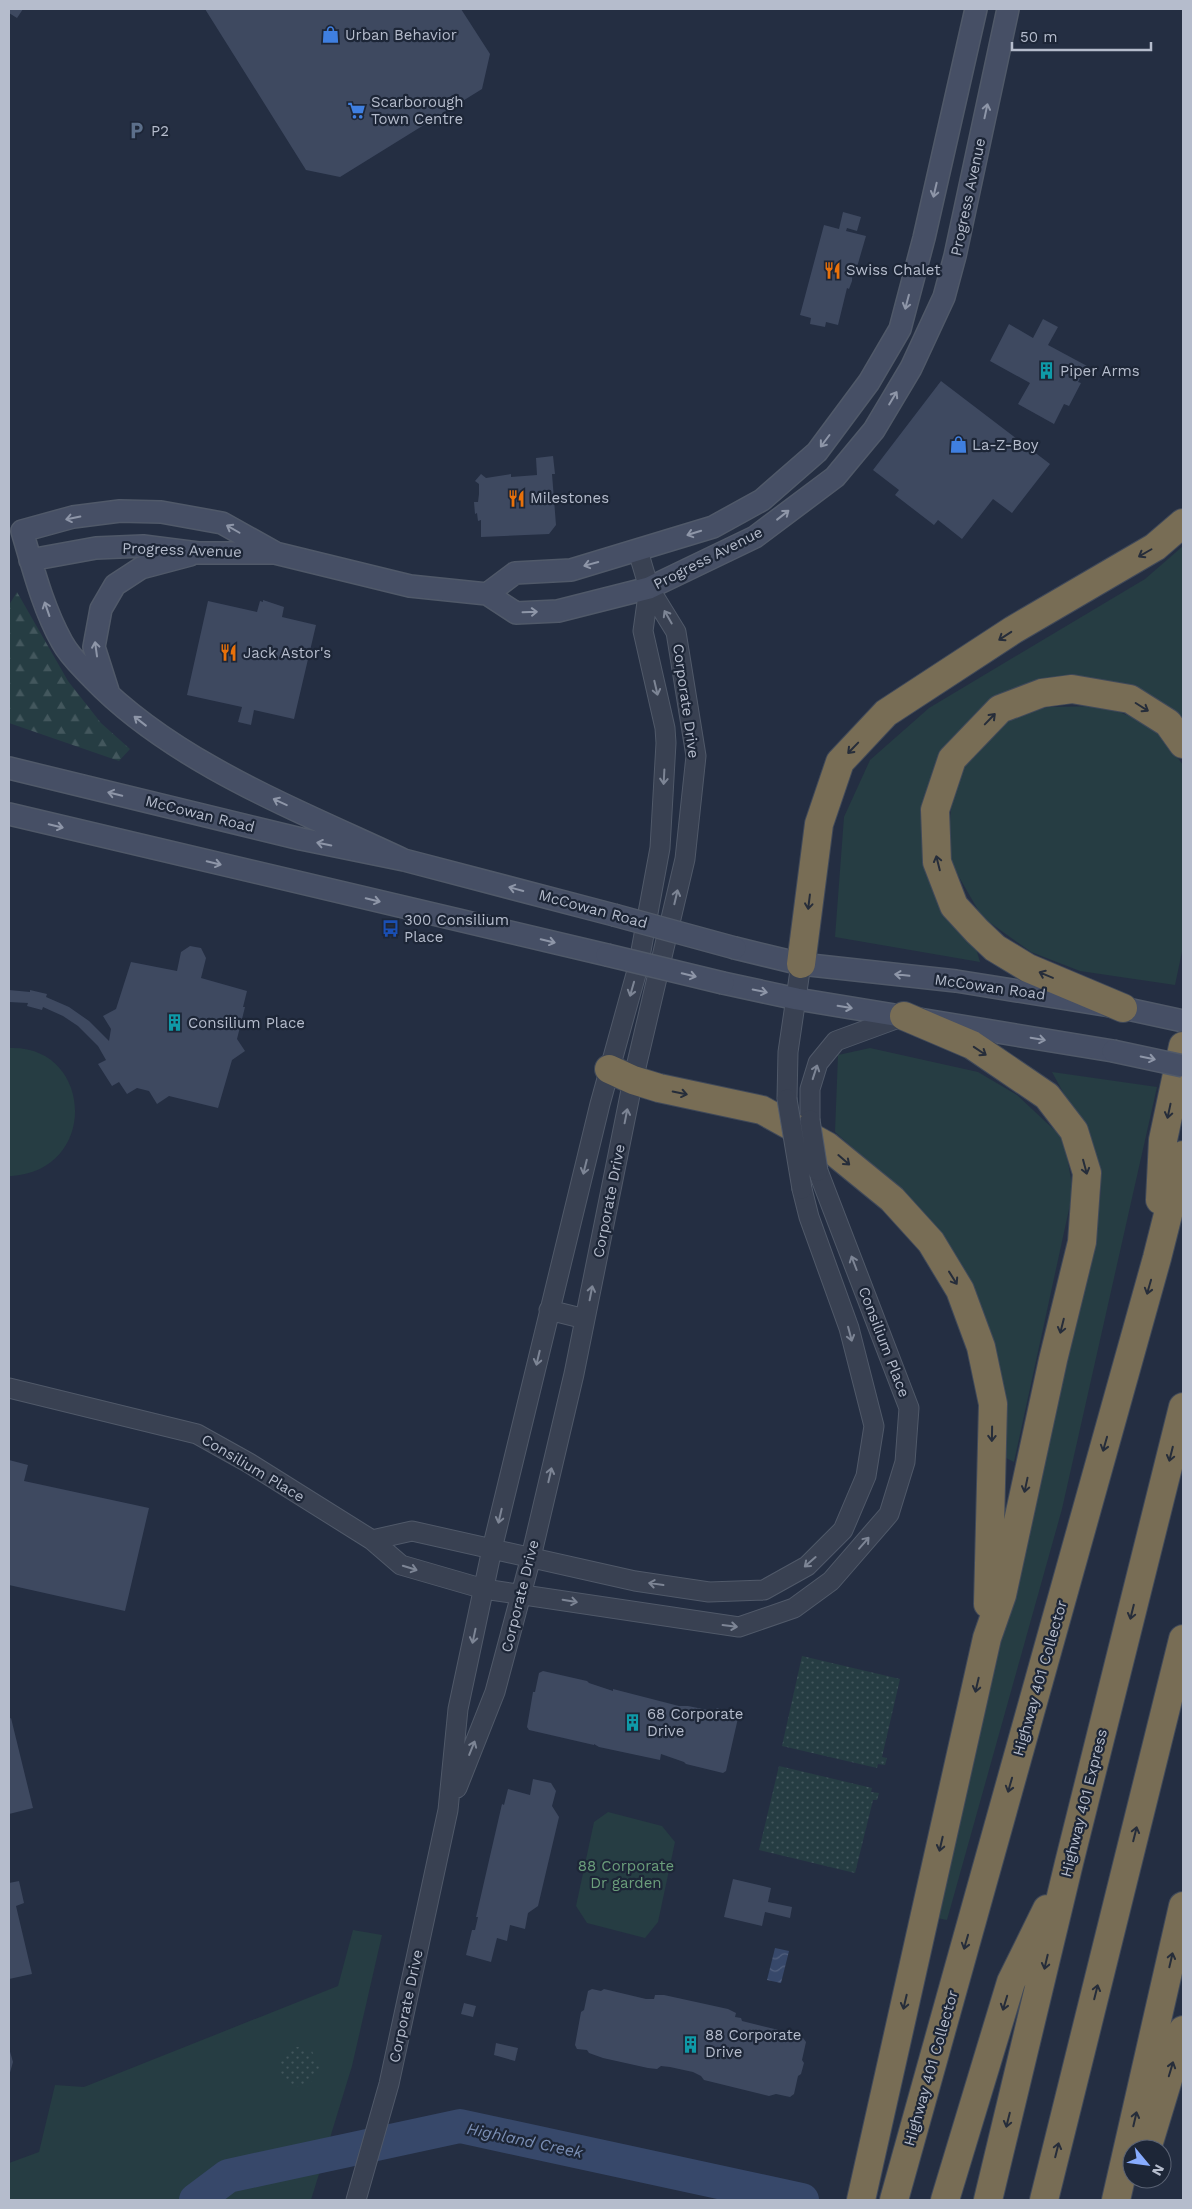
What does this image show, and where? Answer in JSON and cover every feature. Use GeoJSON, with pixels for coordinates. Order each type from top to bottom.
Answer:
{"type":"FeatureCollection","features":[{"type":"Feature","properties":{"kind":"highway"},"geometry":{"type":"LineString","coordinates":[[801,964],[819,824],[840,762],[886,713],[1013,630],[1155,547],[1183,524]]}},
{"type":"Feature","properties":{"kind":"highway"},"geometry":{"type":"LineString","coordinates":[[1124,1008],[1028,968],[995,948],[977,931],[954,906],[937,862],[935,810],[952,759],[1000,709],[1042,693],[1072,689],[1130,699],[1168,723],[1183,744]]}},
{"type":"Feature","properties":{"kind":"highway"},"geometry":{"type":"LineString","coordinates":[[861,2200],[987,1638],[1002,1595],[1053,1360],[1082,1242],[1087,1173],[1074,1131],[1047,1096],[972,1045],[904,1016]]}},
{"type":"Feature","properties":{"kind":"highway"},"geometry":{"type":"LineString","coordinates":[[1157,1258],[1163,1140],[1183,1046]]}},
{"type":"Feature","properties":{"kind":"highway"},"geometry":{"type":"LineString","coordinates":[[621,1075],[659,1088],[762,1110],[828,1146],[892,1199],[931,1242],[960,1290],[981,1347],[993,1404],[987,1638]]}},
{"type":"Feature","properties":{"kind":"highway","name":"Highway 401 Collector"},"geometry":{"type":"LineString","coordinates":[[894,2200],[1157,1258],[1183,1155]]}},
{"type":"Feature","properties":{"kind":"highway","name":"Highway 401 Express"},"geometry":{"type":"LineString","coordinates":[[988,2200],[1069,1863],[1183,1407]]}},
{"type":"Feature","properties":{"kind":"highway"},"geometry":{"type":"LineString","coordinates":[[1044,2200],[1183,1638]]}},
{"type":"Feature","properties":{"kind":"highway"},"geometry":{"type":"LineString","coordinates":[[945,2200],[1011,1982],[1069,1863]]}},
{"type":"Feature","properties":{"kind":"highway"},"geometry":{"type":"LineString","coordinates":[[1116,2200],[1183,1906]]}},
{"type":"Feature","properties":{"kind":"highway"},"geometry":{"type":"LineString","coordinates":[[1150,2139],[1183,2030]]}},
{"type":"Feature","properties":{"kind":"main road","name":"Progress Avenue"},"geometry":{"type":"LineString","coordinates":[[487,594],[515,573],[571,570],[714,527],[762,500],[817,452],[869,382],[900,329],[924,238],[976,9]]}},
{"type":"Feature","properties":{"kind":"main road","name":"Progress Avenue"},"geometry":{"type":"LineString","coordinates":[[275,553],[222,523],[162,512],[120,511],[73,517],[22,531],[30,560],[106,547],[143,546],[198,552],[275,553],[410,586],[487,594],[516,613],[558,611],[649,588],[755,537],[835,477],[874,430],[911,368],[944,298],[955,256],[1008,9]]}},
{"type":"Feature","properties":{"kind":"main road"},"geometry":{"type":"LineString","coordinates":[[972,31],[1002,38]]}},
{"type":"Feature","properties":{"kind":"main road"},"geometry":{"type":"LineString","coordinates":[[924,238],[955,256]]}},
{"type":"Feature","properties":{"kind":"main road"},"geometry":{"type":"LineString","coordinates":[[109,696],[94,647],[101,609],[114,585],[141,568],[198,552]]}},
{"type":"Feature","properties":{"kind":"main road"},"geometry":{"type":"LineString","coordinates":[[30,560],[54,628],[62,642],[78,664],[109,696],[155,732],[204,762],[272,798],[404,860]]}},
{"type":"Feature","properties":{"kind":"main road","name":"McCowan Road"},"geometry":{"type":"LineString","coordinates":[[9,768],[301,839],[404,860],[801,964],[956,981],[1124,1008],[1183,1020]]}},
{"type":"Feature","properties":{"kind":"main road"},"geometry":{"type":"LineString","coordinates":[[9,814],[797,999],[1113,1051],[1183,1066]]}},
{"type":"Feature","properties":{"kind":"street","name":"Corporate Drive"},"geometry":{"type":"LineString","coordinates":[[357,2195],[387,2092],[448,1810],[458,1709],[492,1550],[549,1310],[685,860],[696,756],[676,632],[649,588],[638,551]]}},
{"type":"Feature","properties":{"kind":"street","name":"Corporate Drive"},"geometry":{"type":"LineString","coordinates":[[448,1810],[495,1692],[531,1557],[586,1319],[621,1075],[638,967],[660,848],[666,743],[665,728],[643,631],[649,588]]}},
{"type":"Feature","properties":{"kind":"street","name":"Consilium Place"},"geometry":{"type":"LineString","coordinates":[[372,1540],[412,1531],[635,1582],[709,1592],[764,1590],[807,1566],[843,1530],[866,1476],[874,1426],[849,1328],[808,1217],[786,1099],[788,1052],[801,964]]}},
{"type":"Feature","properties":{"kind":"street","name":"Consilium Place"},"geometry":{"type":"LineString","coordinates":[[9,1388],[197,1434],[249,1463],[372,1540],[401,1565],[484,1588],[739,1627],[794,1608],[831,1581],[889,1514],[905,1462],[909,1408],[818,1171],[810,1120],[810,1089],[818,1063],[836,1041],[904,1016]]}},
{"type":"Feature","properties":{"kind":"street"},"geometry":{"type":"LineString","coordinates":[[549,1310],[586,1319]]}},
{"type":"Feature","properties":{"kind":"green space"},"geometry":{"type":"Polygon","coordinates":[[[1183,546],[1183,729],[1159,701],[1090,679],[1003,697],[932,799],[980,962],[835,937],[844,817],[870,760],[929,708],[1145,579],[1183,546]]]}},
{"type":"Feature","properties":{"kind":"green space"},"geometry":{"type":"Polygon","coordinates":[[[17,592],[68,681],[101,723],[130,749],[119,761],[9,723],[9,605],[17,592]]]}},
{"type":"Feature","properties":{"kind":"green space"},"geometry":{"type":"Polygon","coordinates":[[[1104,706],[1154,726],[1183,765],[1183,947],[1175,985],[1080,971],[1031,952],[982,917],[947,856],[952,798],[970,753],[1009,717],[1049,707],[1104,706]]]}},
{"type":"Feature","properties":{"kind":"green space"},"geometry":{"type":"Polygon","coordinates":[[[9,1048],[37,1052],[57,1065],[70,1085],[75,1108],[72,1132],[60,1153],[41,1169],[12,1176],[9,1176],[9,1048]]]}},
{"type":"Feature","properties":{"kind":"green space"},"geometry":{"type":"Polygon","coordinates":[[[870,1048],[978,1072],[1017,1095],[1064,1139],[1073,1191],[1014,1462],[1006,1458],[999,1374],[972,1285],[918,1206],[835,1132],[838,1055],[870,1048]]]}},
{"type":"Feature","properties":{"kind":"green space"},"geometry":{"type":"Polygon","coordinates":[[[1052,1072],[1157,1087],[1062,1509],[947,1920],[937,1918],[1093,1245],[1101,1192],[1093,1147],[1052,1072]]]}},
{"type":"Feature","properties":{"kind":"green space"},"geometry":{"type":"Polygon","coordinates":[[[802,1656],[900,1679],[882,1757],[887,1758],[885,1765],[878,1764],[877,1768],[782,1746],[802,1656]]]}},
{"type":"Feature","properties":{"kind":"green space"},"geometry":{"type":"Polygon","coordinates":[[[779,1766],[872,1788],[871,1792],[879,1793],[877,1800],[873,1800],[855,1873],[759,1850],[779,1766]]]}},
{"type":"Feature","properties":{"kind":"green space","name":"88 Corporate Dr garden"},"geometry":{"type":"Polygon","coordinates":[[[608,1812],[662,1826],[675,1842],[658,1922],[645,1938],[587,1923],[576,1906],[594,1822],[608,1812]]]}},
{"type":"Feature","properties":{"kind":"green space"},"geometry":{"type":"Polygon","coordinates":[[[353,1930],[382,1935],[352,2066],[311,2200],[9,2200],[9,2163],[39,2152],[55,2085],[84,2087],[338,1986],[353,1930]]]}},
{"type":"Feature","properties":{"kind":"green space"},"geometry":{"type":"Polygon","coordinates":[[[294,2047],[301,2047],[312,2051],[320,2068],[313,2080],[303,2086],[295,2086],[288,2082],[280,2069],[280,2061],[285,2053],[294,2047]]]}},
{"type":"Feature","properties":{"kind":"water"},"geometry":{"type":"Polygon","coordinates":[[[775,1948],[789,1951],[781,1983],[767,1980],[775,1948]]]}},
{"type":"Feature","properties":{"kind":"building"},"geometry":{"type":"Polygon","coordinates":[[[9,9],[23,9],[17,18],[9,13],[9,9]]]}},
{"type":"Feature","properties":{"kind":"building","name":"Scarborough Town Centre"},"geometry":{"type":"Polygon","coordinates":[[[205,9],[461,9],[490,54],[482,89],[340,177],[306,170],[205,9]]]}},
{"type":"Feature","properties":{"kind":"building","name":"Swiss Chalet"},"geometry":{"type":"Polygon","coordinates":[[[843,212],[861,217],[857,231],[847,228],[846,231],[866,236],[857,267],[853,266],[852,281],[849,289],[847,288],[838,325],[826,322],[825,327],[810,324],[811,318],[800,315],[824,225],[839,229],[843,212]]]}},
{"type":"Feature","properties":{"kind":"building","name":"Piper Arms"},"geometry":{"type":"Polygon","coordinates":[[[1043,319],[1058,327],[1048,345],[1087,366],[1078,382],[1081,383],[1069,406],[1064,404],[1054,424],[1018,404],[1030,383],[990,361],[1009,324],[1033,338],[1043,319]]]}},
{"type":"Feature","properties":{"kind":"building","name":"La-Z-Boy"},"geometry":{"type":"Polygon","coordinates":[[[941,381],[1050,464],[1012,513],[993,499],[962,539],[938,520],[934,525],[895,495],[899,490],[873,470],[941,381]]]}},
{"type":"Feature","properties":{"kind":"building","name":"Milestones"},"geometry":{"type":"Polygon","coordinates":[[[553,456],[555,474],[552,474],[556,525],[549,534],[481,537],[481,520],[478,521],[477,513],[475,514],[474,502],[478,502],[479,494],[479,484],[475,481],[481,474],[486,478],[511,474],[511,477],[537,475],[536,458],[553,456]]]}},
{"type":"Feature","properties":{"kind":"building"},"geometry":{"type":"Polygon","coordinates":[[[263,600],[284,607],[282,617],[316,625],[294,719],[254,710],[251,725],[238,722],[242,707],[187,695],[208,601],[257,612],[260,601],[263,602],[263,600]]]}},
{"type":"Feature","properties":{"kind":"building","name":"Consilium Place"},"geometry":{"type":"Polygon","coordinates":[[[190,946],[201,948],[206,958],[201,978],[247,991],[237,1039],[245,1051],[232,1060],[218,1108],[169,1096],[157,1104],[149,1091],[137,1088],[127,1094],[119,1082],[112,1086],[98,1064],[106,1060],[98,1046],[78,1026],[63,1016],[43,1007],[42,1010],[27,1006],[28,1003],[9,1002],[9,990],[30,992],[30,990],[47,994],[46,997],[69,1007],[89,1021],[109,1041],[111,1029],[103,1016],[116,1009],[131,962],[177,971],[181,952],[190,946]]]}},
{"type":"Feature","properties":{"kind":"building"},"geometry":{"type":"Polygon","coordinates":[[[9,1460],[28,1465],[24,1481],[149,1508],[125,1611],[9,1585],[9,1460]]]}},
{"type":"Feature","properties":{"kind":"building","name":"68 Corporate Drive"},"geometry":{"type":"Polygon","coordinates":[[[543,1671],[587,1681],[613,1691],[613,1689],[679,1706],[713,1711],[717,1708],[736,1715],[738,1718],[726,1771],[723,1773],[686,1764],[661,1754],[660,1760],[529,1730],[527,1727],[533,1692],[535,1692],[539,1673],[543,1671]]]}},
{"type":"Feature","properties":{"kind":"building"},"geometry":{"type":"Polygon","coordinates":[[[11,1718],[33,1808],[9,1814],[9,1719],[11,1718]]]}},
{"type":"Feature","properties":{"kind":"building"},"geometry":{"type":"Polygon","coordinates":[[[533,1779],[551,1783],[556,1791],[552,1806],[559,1817],[538,1906],[528,1913],[525,1929],[510,1925],[507,1941],[497,1938],[491,1962],[466,1955],[472,1930],[475,1930],[478,1917],[476,1917],[502,1804],[504,1805],[508,1789],[530,1795],[533,1779]]]}},
{"type":"Feature","properties":{"kind":"building"},"geometry":{"type":"Polygon","coordinates":[[[733,1879],[771,1888],[768,1902],[792,1907],[790,1918],[765,1912],[762,1926],[724,1917],[733,1879]]]}},
{"type":"Feature","properties":{"kind":"building"},"geometry":{"type":"Polygon","coordinates":[[[19,1881],[24,1903],[16,1906],[32,1974],[9,1979],[9,1883],[19,1881]]]}},
{"type":"Feature","properties":{"kind":"building","name":"88 Corporate Drive"},"geometry":{"type":"Polygon","coordinates":[[[592,1989],[601,1991],[604,1989],[646,1999],[654,1999],[655,1995],[664,1995],[728,2009],[736,2013],[735,2017],[741,2018],[742,2021],[803,2038],[806,2042],[802,2060],[804,2063],[801,2074],[798,2076],[794,2094],[790,2097],[776,2094],[769,2096],[704,2080],[693,2072],[661,2066],[657,2069],[648,2068],[603,2058],[589,2053],[587,2050],[577,2049],[575,2045],[581,2012],[584,2010],[588,1991],[592,1989]]]}},
{"type":"Feature","properties":{"kind":"building"},"geometry":{"type":"Polygon","coordinates":[[[464,2003],[476,2006],[473,2017],[461,2014],[464,2003]]]}},
{"type":"Feature","properties":{"kind":"building"},"geometry":{"type":"Polygon","coordinates":[[[496,2043],[518,2048],[515,2061],[494,2055],[496,2043]]]}},
{"type":"Feature","properties":{"kind":"building"},"geometry":{"type":"Polygon","coordinates":[[[9,2048],[13,2062],[9,2076],[9,2048]]]}},
{"type":"Feature","properties":{"kind":"waterway","name":"Highland Creek"},"geometry":{"type":"LineString","coordinates":[[196,2200],[228,2176],[460,2126],[802,2200]]}},
{"type":"Feature","properties":{"kind":"place","name":"Urban Behavior"},"geometry":{"type":"Point","coordinates":[331,35]}},
{"type":"Feature","properties":{"kind":"place","name":"Scarborough Town Centre"},"geometry":{"type":"Point","coordinates":[357,111]}},
{"type":"Feature","properties":{"kind":"place","name":"P2"},"geometry":{"type":"Point","coordinates":[137,131]}},
{"type":"Feature","properties":{"kind":"place","name":"Swiss Chalet"},"geometry":{"type":"Point","coordinates":[832,270]}},
{"type":"Feature","properties":{"kind":"place","name":"Piper Arms"},"geometry":{"type":"Point","coordinates":[1046,371]}},
{"type":"Feature","properties":{"kind":"place","name":"La-Z-Boy"},"geometry":{"type":"Point","coordinates":[958,445]}},
{"type":"Feature","properties":{"kind":"place","name":"Milestones"},"geometry":{"type":"Point","coordinates":[516,498]}},
{"type":"Feature","properties":{"kind":"place","name":"Jack Astor's"},"geometry":{"type":"Point","coordinates":[229,653]}},
{"type":"Feature","properties":{"kind":"place","name":"300 Consilium Place"},"geometry":{"type":"Point","coordinates":[390,929]}},
{"type":"Feature","properties":{"kind":"place","name":"Consilium Place"},"geometry":{"type":"Point","coordinates":[174,1023]}},
{"type":"Feature","properties":{"kind":"place","name":"68 Corporate Drive"},"geometry":{"type":"Point","coordinates":[633,1723]}},
{"type":"Feature","properties":{"kind":"place","name":"88 Corporate Drive"},"geometry":{"type":"Point","coordinates":[691,2044]}}]}
